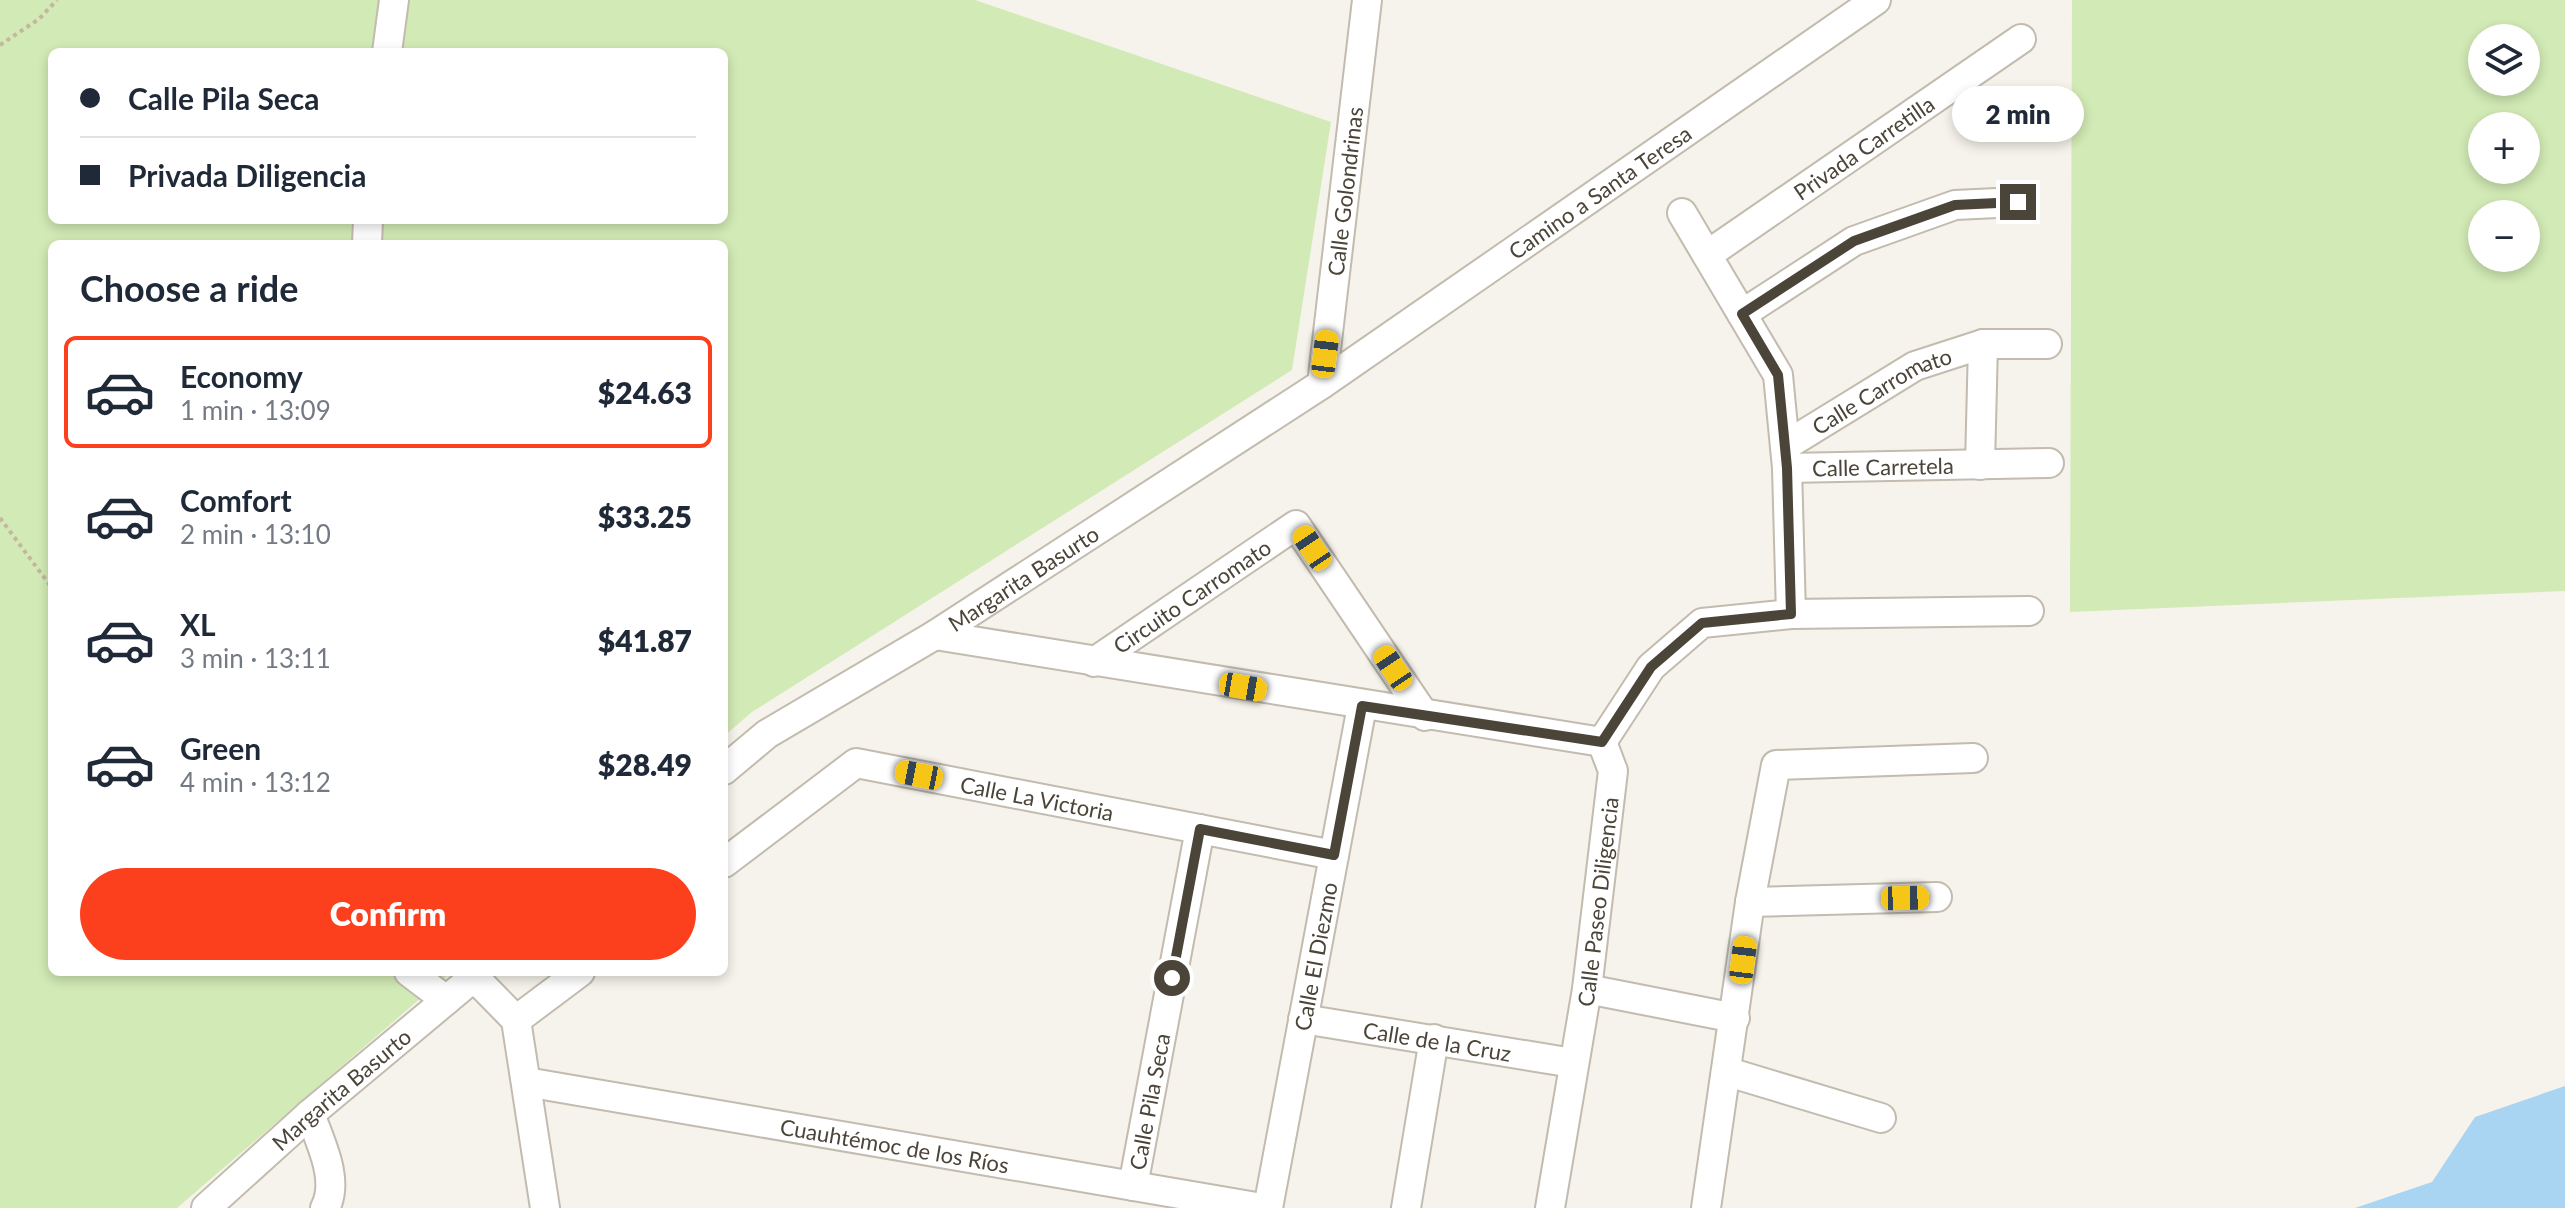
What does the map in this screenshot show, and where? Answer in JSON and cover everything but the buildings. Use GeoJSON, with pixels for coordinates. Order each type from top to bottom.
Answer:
{"type":"FeatureCollection","features":[{"type":"Feature","properties":{"kind":"street"},"geometry":{"type":"LineString","coordinates":[[388,48],[394,0]]}},
{"type":"Feature","properties":{"kind":"street","name":"Calle Golondrinas"},"geometry":{"type":"LineString","coordinates":[[1322,384],[1367,0]]}},
{"type":"Feature","properties":{"kind":"street","name":"Camino a Santa Teresa"},"geometry":{"type":"LineString","coordinates":[[1322,384],[1876,0]]}},
{"type":"Feature","properties":{"kind":"street","name":"Privada Carretilla"},"geometry":{"type":"LineString","coordinates":[[1707,255],[2021,39]]}},
{"type":"Feature","properties":{"kind":"street"},"geometry":{"type":"LineString","coordinates":[[1742,314],[1854,241],[1955,205],[2018,202]]}},
{"type":"Feature","properties":{"kind":"street"},"geometry":{"type":"LineString","coordinates":[[1682,213],[1778,375],[1786,457],[1791,614]]}},
{"type":"Feature","properties":{"kind":"street"},"geometry":{"type":"LineString","coordinates":[[1980,465],[1983,344]]}},
{"type":"Feature","properties":{"kind":"street","name":"Calle Carromato"},"geometry":{"type":"LineString","coordinates":[[1786,457],[1915,366],[1983,344],[2047,344]]}},
{"type":"Feature","properties":{"kind":"street","name":"Margarita Basurto"},"geometry":{"type":"LineString","coordinates":[[728,767],[767,734],[935,635],[1322,384]]}},
{"type":"Feature","properties":{"kind":"street","name":"Calle Carretela"},"geometry":{"type":"LineString","coordinates":[[1786,457],[1980,465],[2049,463]]}},
{"type":"Feature","properties":{"kind":"street","name":"Circuito Carromato"},"geometry":{"type":"LineString","coordinates":[[1094,662],[1296,525],[1425,716]]}},
{"type":"Feature","properties":{"kind":"street"},"geometry":{"type":"LineString","coordinates":[[935,635],[1362,706],[1602,742],[1651,667],[1702,623],[1791,614],[2029,611]]}},
{"type":"Feature","properties":{"kind":"street","name":"Calle El Diezmo"},"geometry":{"type":"LineString","coordinates":[[1265,1208],[1362,706]]}},
{"type":"Feature","properties":{"kind":"street","name":"Calle Paseo Diligencia"},"geometry":{"type":"LineString","coordinates":[[1550,1208],[1587,989],[1613,771],[1602,742]]}},
{"type":"Feature","properties":{"kind":"street"},"geometry":{"type":"LineString","coordinates":[[1706,1208],[1728,1072],[1750,902],[1776,765],[1973,758]]}},
{"type":"Feature","properties":{"kind":"street","name":"Calle La Victoria"},"geometry":{"type":"LineString","coordinates":[[728,860],[856,763],[1334,855]]}},
{"type":"Feature","properties":{"kind":"street","name":"Calle Pila Seca"},"geometry":{"type":"LineString","coordinates":[[1133,1186],[1200,829]]}},
{"type":"Feature","properties":{"kind":"street"},"geometry":{"type":"LineString","coordinates":[[1750,902],[1937,897]]}},
{"type":"Feature","properties":{"kind":"street"},"geometry":{"type":"LineString","coordinates":[[414,976],[446,1000]]}},
{"type":"Feature","properties":{"kind":"street","name":"Margarita Basurto"},"geometry":{"type":"LineString","coordinates":[[206,1208],[310,1114],[475,976]]}},
{"type":"Feature","properties":{"kind":"street"},"geometry":{"type":"LineString","coordinates":[[479,976],[516,1020],[545,1208]]}},
{"type":"Feature","properties":{"kind":"street"},"geometry":{"type":"LineString","coordinates":[[516,1020],[575,976]]}},
{"type":"Feature","properties":{"kind":"street"},"geometry":{"type":"LineString","coordinates":[[1587,989],[1735,1018]]}},
{"type":"Feature","properties":{"kind":"street","name":"Calle de la Cruz"},"geometry":{"type":"LineString","coordinates":[[1303,1019],[1573,1063]]}},
{"type":"Feature","properties":{"kind":"street"},"geometry":{"type":"LineString","coordinates":[[1406,1208],[1434,1039]]}},
{"type":"Feature","properties":{"kind":"street"},"geometry":{"type":"LineString","coordinates":[[1728,1072],[1881,1118]]}},
{"type":"Feature","properties":{"kind":"street","name":"Cuauhtémoc de los Ríos"},"geometry":{"type":"LineString","coordinates":[[526,1082],[1133,1186],[1200,1203],[1265,1208]]}},
{"type":"Feature","properties":{"kind":"street"},"geometry":{"type":"LineString","coordinates":[[310,1114],[326,1159],[333,1204]]}},
{"type":"Feature","properties":{"kind":"path"},"geometry":{"type":"LineString","coordinates":[[0,45],[39,19],[57,0]]}},
{"type":"Feature","properties":{"kind":"path"},"geometry":{"type":"LineString","coordinates":[[0,518],[48,583]]}},
{"type":"Feature","properties":{"kind":"green space"},"geometry":{"type":"Polygon","coordinates":[[[0,0],[975,0],[1331,122],[1292,370],[752,712],[728,733],[728,240],[48,240],[48,976],[446,976],[177,1208],[0,1208],[0,0]]]}},
{"type":"Feature","properties":{"kind":"green space"},"geometry":{"type":"Polygon","coordinates":[[[2072,0],[2565,0],[2565,591],[2070,612],[2072,0]]]}},
{"type":"Feature","properties":{"kind":"water"},"geometry":{"type":"Polygon","coordinates":[[[2565,1086],[2565,1208],[2355,1208],[2432,1182],[2475,1117],[2565,1086]]]}},
{"type":"Feature","properties":{"kind":"route"},"geometry":{"type":"LineString","coordinates":[[1172,978],[1200,829],[1334,855],[1362,706],[1602,742],[1651,667],[1702,623],[1791,614],[1787,468],[1778,375],[1742,314],[1854,241],[1955,205],[2018,202]]}}]}
